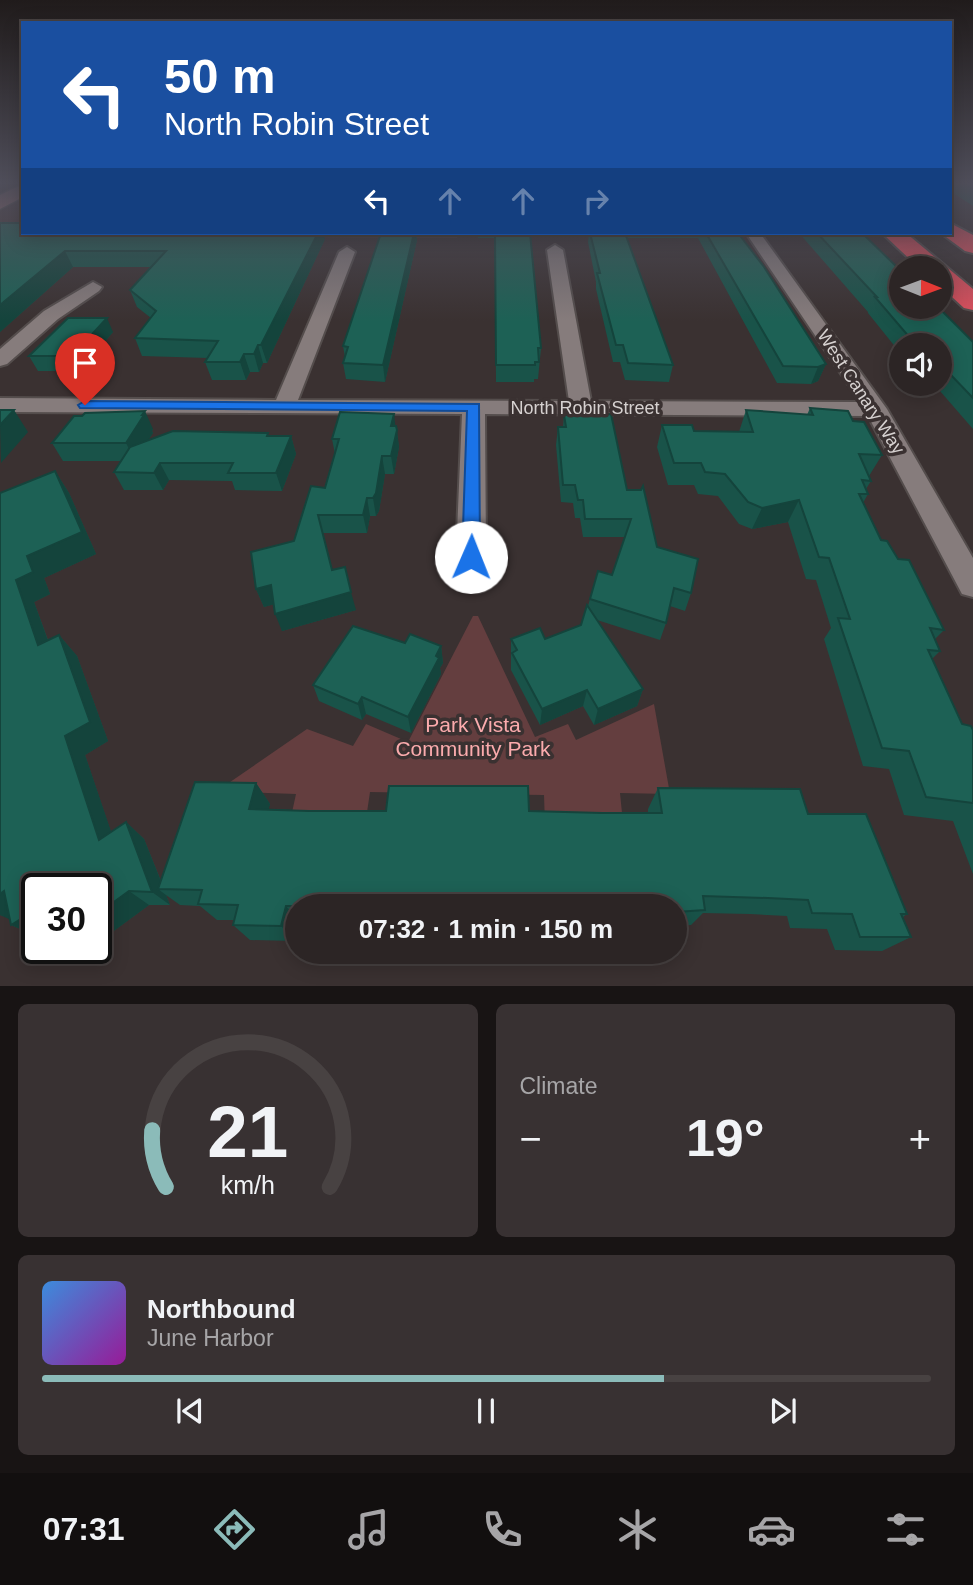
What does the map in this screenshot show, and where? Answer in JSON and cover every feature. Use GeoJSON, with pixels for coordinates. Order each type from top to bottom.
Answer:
{"type":"FeatureCollection","features":[{"type":"Feature","properties":{"kind":"highway"},"geometry":{"type":"LineString","coordinates":[[952,230],[973,246]]}},
{"type":"Feature","properties":{"kind":"highway"},"geometry":{"type":"LineString","coordinates":[[895,235],[920,256]]}},
{"type":"Feature","properties":{"kind":"highway"},"geometry":{"type":"LineString","coordinates":[[952,284],[973,302]]}},
{"type":"Feature","properties":{"kind":"street","name":"West Canary Way"},"geometry":{"type":"LineString","coordinates":[[756,237],[876,409],[973,585]]}},
{"type":"Feature","properties":{"kind":"street"},"geometry":{"type":"LineString","coordinates":[[555,250],[581,408]]}},
{"type":"Feature","properties":{"kind":"street"},"geometry":{"type":"LineString","coordinates":[[284,406],[346,253]]}},
{"type":"Feature","properties":{"kind":"street"},"geometry":{"type":"LineString","coordinates":[[0,359],[51,315],[93,287]]}},
{"type":"Feature","properties":{"kind":"street","name":"North Robin Street"},"geometry":{"type":"LineString","coordinates":[[0,405],[876,409]]}},
{"type":"Feature","properties":{"kind":"street"},"geometry":{"type":"LineString","coordinates":[[471,557],[474,407]]}},
{"type":"Feature","properties":{"kind":"shaded area"},"geometry":{"type":"Polygon","coordinates":[[[0,229],[21,229],[21,235],[457,235],[457,238],[0,236],[0,229]]]}},
{"type":"Feature","properties":{"kind":"green space","name":"Park Vista Community Park"},"geometry":{"type":"Polygon","coordinates":[[[473,616],[478,616],[535,737],[568,724],[576,740],[654,704],[670,794],[620,793],[623,823],[545,825],[544,795],[370,792],[366,819],[291,817],[296,794],[217,791],[307,729],[353,746],[366,724],[408,742],[473,616]]]}},
{"type":"Feature","properties":{"kind":"building"},"geometry":{"type":"Polygon","coordinates":[[[0,229],[21,229],[21,235],[317,235],[261,345],[258,345],[254,354],[244,354],[240,362],[205,362],[218,341],[135,338],[156,311],[130,290],[166,251],[65,251],[0,305],[0,229]]]}},
{"type":"Feature","properties":{"kind":"building"},"geometry":{"type":"Polygon","coordinates":[[[380,235],[414,235],[383,365],[343,363],[348,347],[343,346],[380,235]]]}},
{"type":"Feature","properties":{"kind":"building"},"geometry":{"type":"Polygon","coordinates":[[[495,235],[530,235],[541,348],[538,348],[539,362],[535,362],[535,365],[496,365],[495,235]]]}},
{"type":"Feature","properties":{"kind":"building"},"geometry":{"type":"Polygon","coordinates":[[[590,235],[626,235],[673,365],[628,363],[623,345],[616,345],[597,273],[600,273],[590,235]]]}},
{"type":"Feature","properties":{"kind":"building"},"geometry":{"type":"Polygon","coordinates":[[[707,235],[740,235],[764,267],[826,364],[818,367],[783,366],[707,235]]]}},
{"type":"Feature","properties":{"kind":"building"},"geometry":{"type":"Polygon","coordinates":[[[819,235],[864,235],[889,259],[889,313],[819,235]]]}},
{"type":"Feature","properties":{"kind":"building"},"geometry":{"type":"Polygon","coordinates":[[[68,318],[107,318],[72,356],[29,356],[68,318]]]}},
{"type":"Feature","properties":{"kind":"building"},"geometry":{"type":"Polygon","coordinates":[[[894,319],[950,319],[973,342],[973,398],[952,376],[952,333],[906,333],[894,319]]]}},
{"type":"Feature","properties":{"kind":"building"},"geometry":{"type":"Polygon","coordinates":[[[810,408],[848,411],[853,421],[864,422],[882,455],[859,454],[871,481],[862,480],[868,494],[859,494],[881,540],[887,541],[898,559],[909,560],[944,630],[930,628],[940,651],[928,650],[962,724],[971,726],[973,730],[973,803],[926,797],[909,751],[882,748],[838,618],[850,619],[829,558],[819,557],[799,500],[762,508],[748,502],[725,474],[705,472],[701,463],[674,463],[662,425],[692,425],[694,431],[753,432],[746,410],[813,415],[810,408]]]}},
{"type":"Feature","properties":{"kind":"building"},"geometry":{"type":"Polygon","coordinates":[[[0,410],[14,410],[0,425],[0,410]]]}},
{"type":"Feature","properties":{"kind":"building"},"geometry":{"type":"Polygon","coordinates":[[[145,411],[126,443],[52,443],[74,416],[82,416],[85,413],[145,411]]]}},
{"type":"Feature","properties":{"kind":"building"},"geometry":{"type":"Polygon","coordinates":[[[340,412],[394,414],[391,426],[396,426],[397,430],[391,456],[382,456],[376,493],[373,498],[367,498],[363,515],[318,515],[332,570],[345,567],[351,592],[275,614],[271,585],[256,589],[251,552],[294,541],[311,486],[325,488],[339,439],[332,439],[340,412]]]}},
{"type":"Feature","properties":{"kind":"building"},"geometry":{"type":"Polygon","coordinates":[[[611,414],[627,490],[641,490],[643,486],[657,547],[698,559],[691,593],[674,588],[666,623],[590,599],[598,571],[612,575],[631,519],[585,519],[583,500],[578,500],[575,485],[563,485],[558,427],[566,427],[564,415],[611,414]]]}},
{"type":"Feature","properties":{"kind":"building"},"geometry":{"type":"Polygon","coordinates":[[[173,431],[291,436],[276,473],[228,473],[233,463],[160,463],[154,473],[114,472],[130,447],[173,431]]]}},
{"type":"Feature","properties":{"kind":"building"},"geometry":{"type":"Polygon","coordinates":[[[55,471],[82,532],[27,556],[33,572],[16,580],[38,645],[59,635],[90,722],[65,736],[99,840],[126,822],[152,892],[129,891],[112,903],[112,873],[21,873],[21,919],[11,925],[4,891],[0,894],[0,493],[55,471]]]}},
{"type":"Feature","properties":{"kind":"building"},"geometry":{"type":"Polygon","coordinates":[[[587,605],[643,689],[598,709],[587,690],[542,709],[512,653],[517,650],[511,639],[540,628],[545,639],[581,625],[587,605]]]}},
{"type":"Feature","properties":{"kind":"building"},"geometry":{"type":"Polygon","coordinates":[[[353,626],[405,643],[410,634],[441,646],[436,656],[439,658],[408,717],[362,697],[358,704],[313,685],[353,626]]]}},
{"type":"Feature","properties":{"kind":"building"},"geometry":{"type":"Polygon","coordinates":[[[195,782],[256,783],[249,809],[309,811],[386,811],[389,786],[528,786],[529,811],[602,813],[662,813],[658,788],[800,789],[808,814],[866,814],[907,914],[901,914],[911,937],[860,937],[852,914],[812,913],[808,900],[703,896],[705,910],[687,911],[687,894],[285,894],[281,926],[233,925],[238,905],[198,904],[202,890],[158,889],[195,782]]]}},
{"type":"Feature","properties":{"kind":"route"},"geometry":{"type":"LineString","coordinates":[[85,405],[474,407],[471,557]]}}]}
